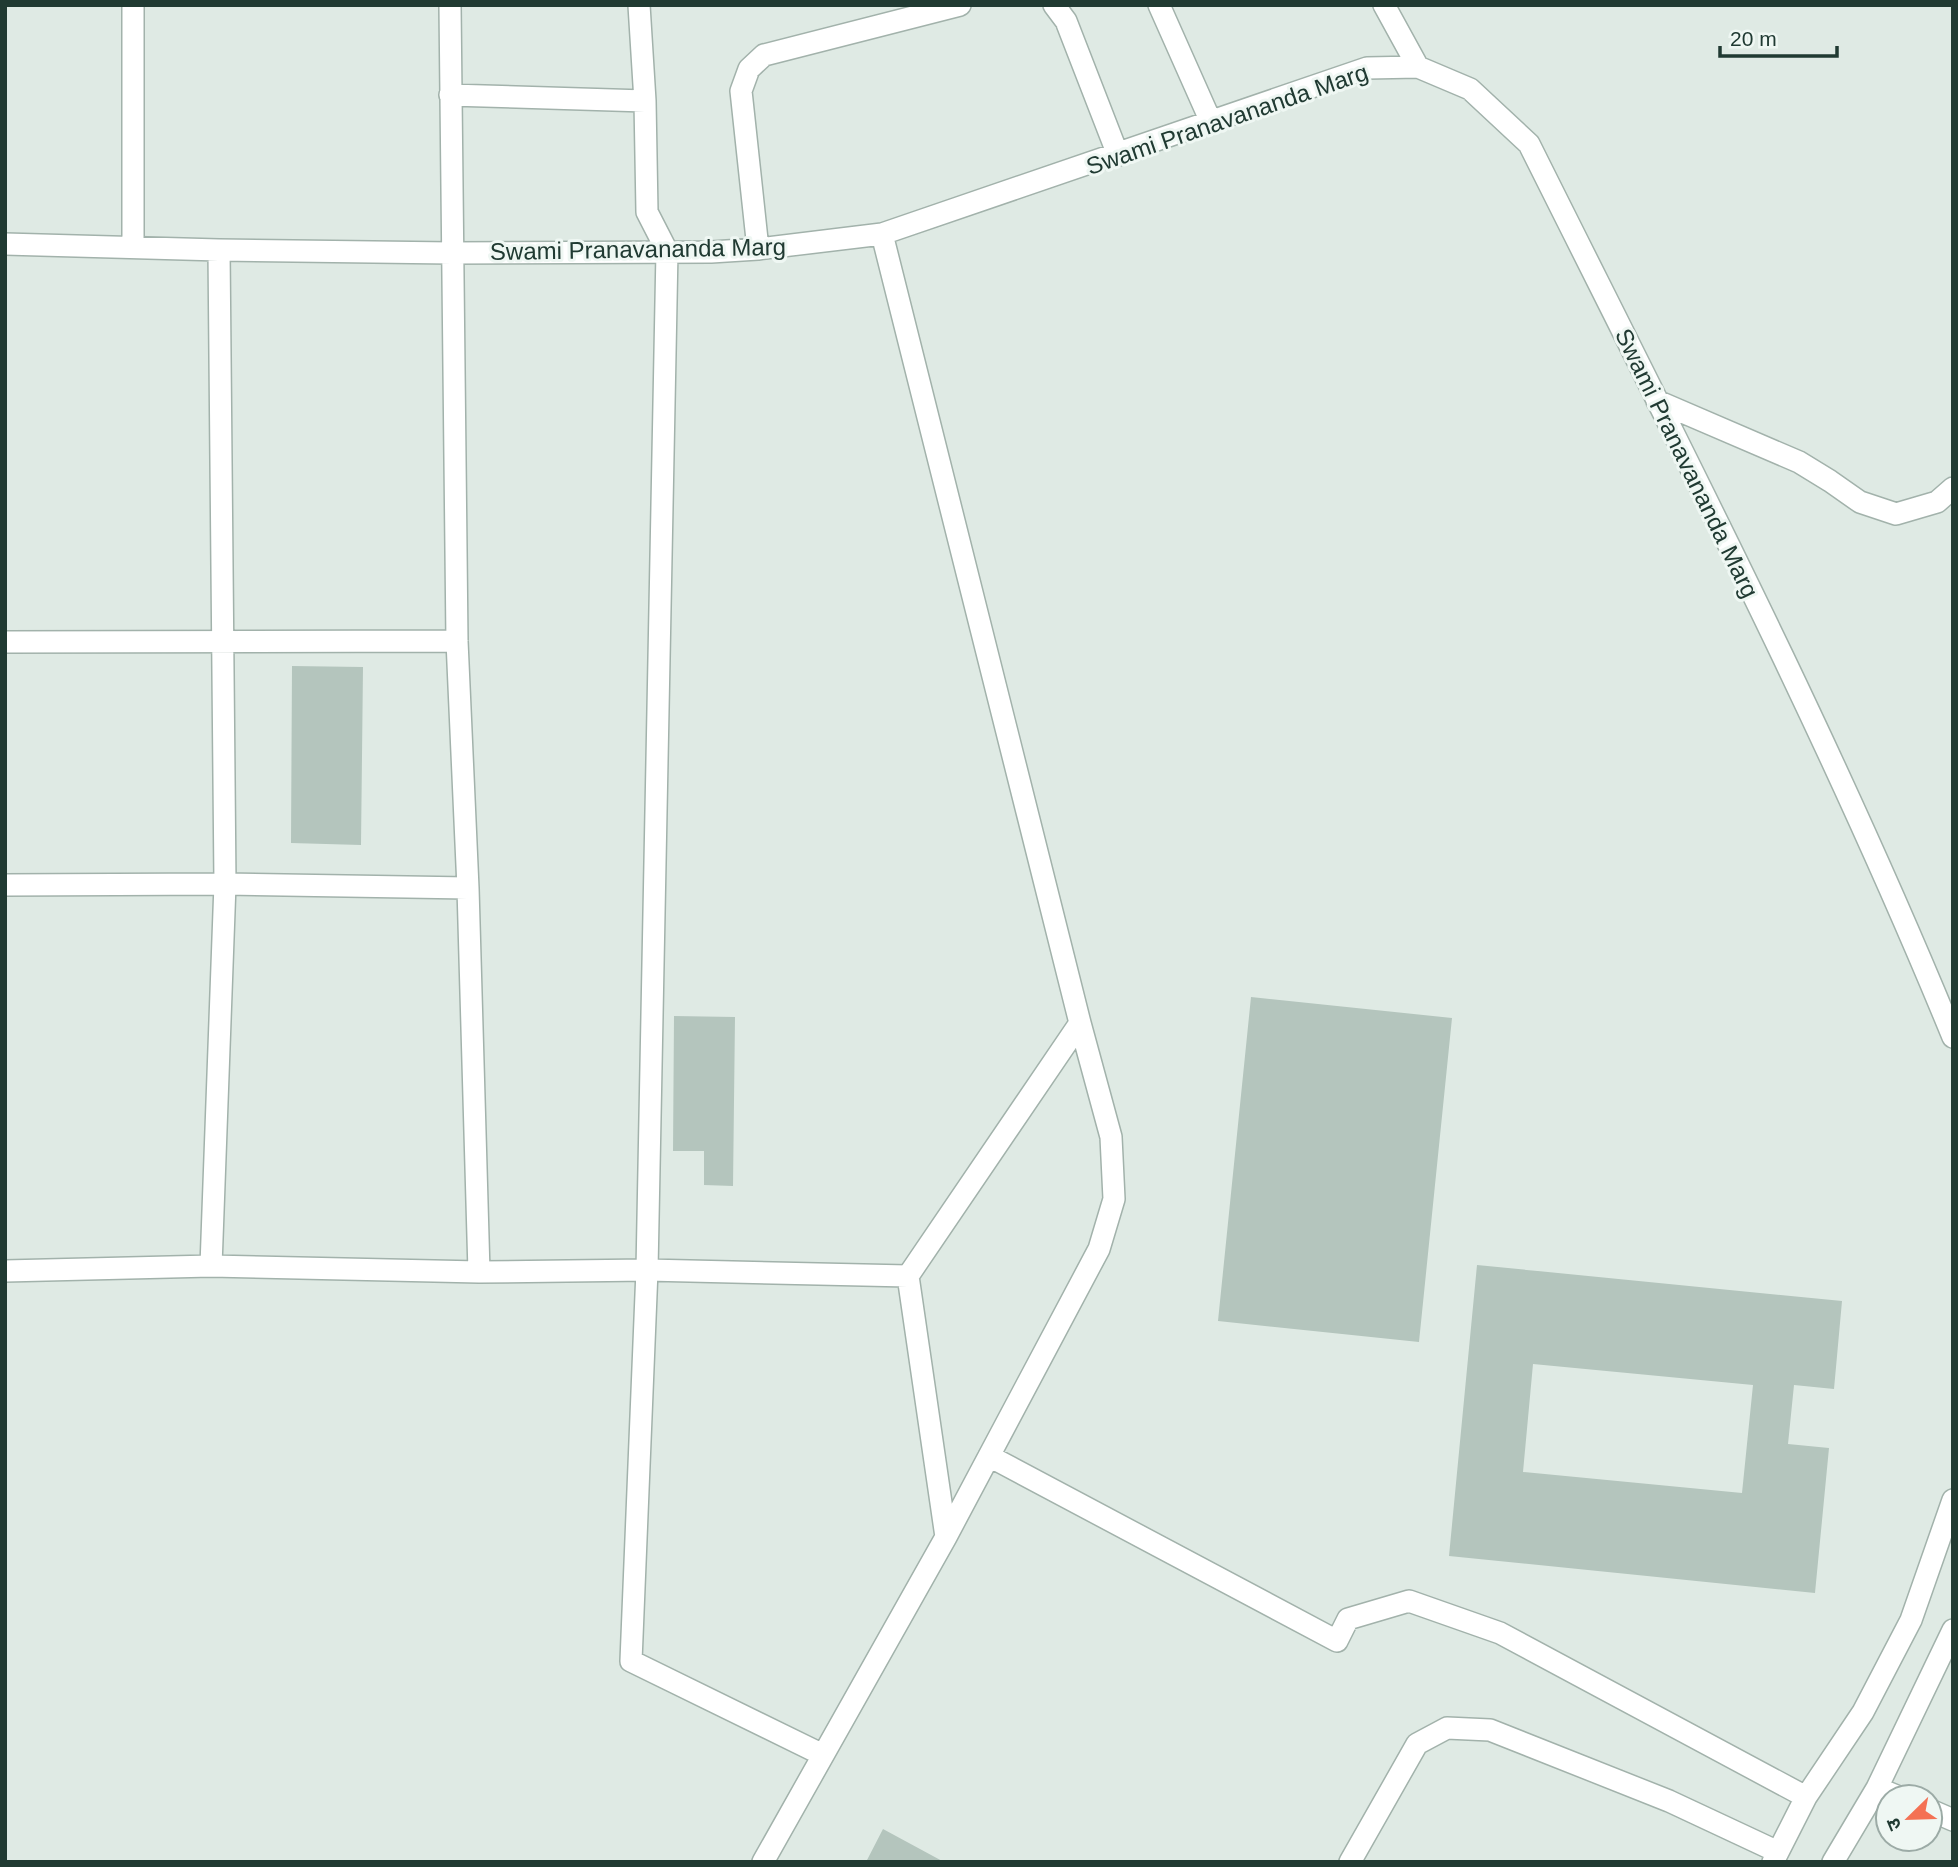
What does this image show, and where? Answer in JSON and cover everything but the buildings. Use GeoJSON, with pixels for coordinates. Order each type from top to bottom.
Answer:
{"type":"FeatureCollection","features":[{"type":"Feature","properties":{"kind":"street"},"geometry":{"type":"LineString","coordinates":[[133,5],[133,246]]}},
{"type":"Feature","properties":{"kind":"street"},"geometry":{"type":"LineString","coordinates":[[450,5],[457,641],[468,888],[479,1272]]}},
{"type":"Feature","properties":{"kind":"street"},"geometry":{"type":"LineString","coordinates":[[639,5],[645,101],[647,212],[667,251],[648,1270],[631,1661],[823,1755]]}},
{"type":"Feature","properties":{"kind":"street"},"geometry":{"type":"LineString","coordinates":[[758,249],[741,91],[750,69],[764,55],[960,5]]}},
{"type":"Feature","properties":{"kind":"street"},"geometry":{"type":"LineString","coordinates":[[1054,5],[1066,21],[1118,155]]}},
{"type":"Feature","properties":{"kind":"street"},"geometry":{"type":"LineString","coordinates":[[1159,5],[1211,122]]}},
{"type":"Feature","properties":{"kind":"street"},"geometry":{"type":"LineString","coordinates":[[1384,5],[1418,67]]}},
{"type":"Feature","properties":{"kind":"street","name":"Swami Pranavananda Marg"},"geometry":{"type":"LineString","coordinates":[[5,244],[452,253],[667,251],[758,249],[883,234],[1367,68],[1418,67],[1470,89],[1530,144],[1765,619],[1911,936],[1953,1037]]}},
{"type":"Feature","properties":{"kind":"street"},"geometry":{"type":"LineString","coordinates":[[450,95],[645,101]]}},
{"type":"Feature","properties":{"kind":"street"},"geometry":{"type":"LineString","coordinates":[[763,1862],[946,1537],[1099,1249],[1114,1199],[1111,1137],[1080,1023],[883,234]]}},
{"type":"Feature","properties":{"kind":"street"},"geometry":{"type":"LineString","coordinates":[[211,1266],[225,884],[219,250]]}},
{"type":"Feature","properties":{"kind":"street"},"geometry":{"type":"LineString","coordinates":[[1657,401],[1799,462],[1860,502],[1896,514],[1937,502],[1953,488]]}},
{"type":"Feature","properties":{"kind":"street"},"geometry":{"type":"LineString","coordinates":[[5,642],[457,641]]}},
{"type":"Feature","properties":{"kind":"street"},"geometry":{"type":"LineString","coordinates":[[5,885],[225,884],[468,888]]}},
{"type":"Feature","properties":{"kind":"street"},"geometry":{"type":"LineString","coordinates":[[946,1537],[908,1276],[1080,1023]]}},
{"type":"Feature","properties":{"kind":"street"},"geometry":{"type":"LineString","coordinates":[[5,1271],[211,1266],[479,1272],[648,1270],[908,1276]]}},
{"type":"Feature","properties":{"kind":"street"},"geometry":{"type":"LineString","coordinates":[[989,1456],[1337,1641],[1348,1619],[1409,1601],[1500,1633],[1806,1797]]}},
{"type":"Feature","properties":{"kind":"street"},"geometry":{"type":"LineString","coordinates":[[1349,1862],[1417,1744],[1447,1728],[1490,1730],[1669,1801],[1776,1857],[1806,1797],[1863,1712],[1911,1620],[1953,1500]]}},
{"type":"Feature","properties":{"kind":"street"},"geometry":{"type":"LineString","coordinates":[[1879,1783],[1953,1630]]}},
{"type":"Feature","properties":{"kind":"street"},"geometry":{"type":"LineString","coordinates":[[1833,1862],[1874,1793]]}}]}
